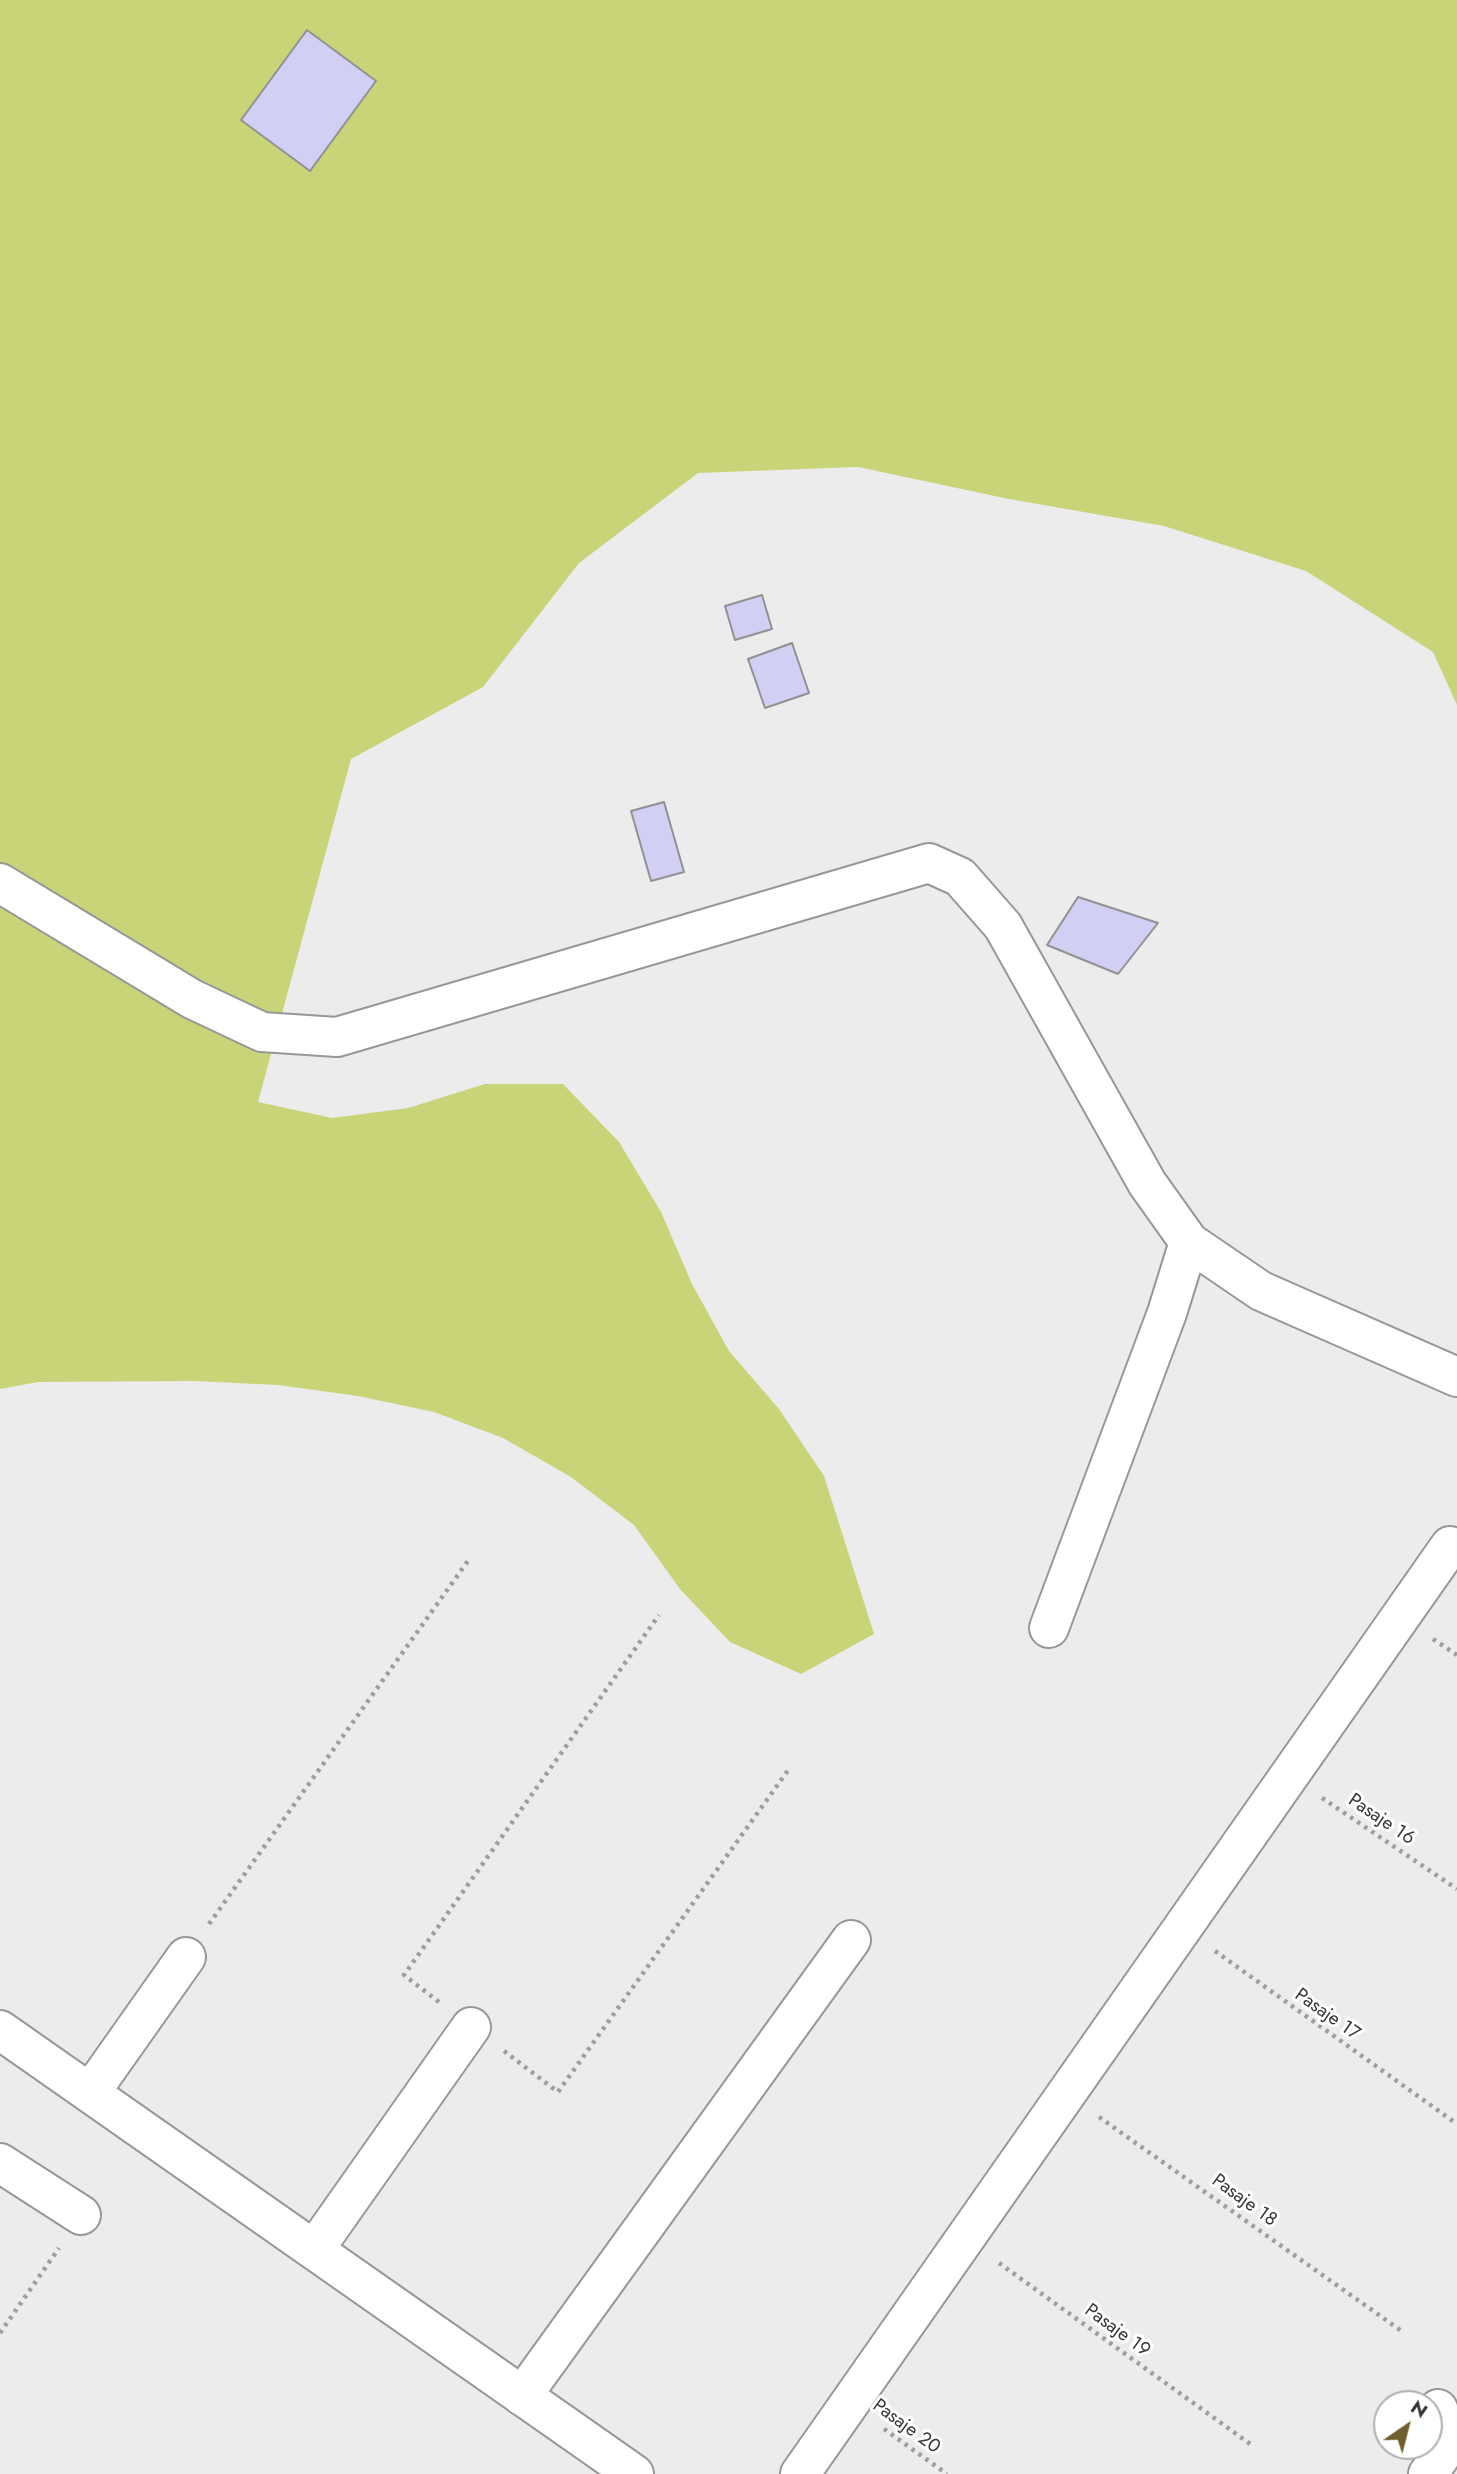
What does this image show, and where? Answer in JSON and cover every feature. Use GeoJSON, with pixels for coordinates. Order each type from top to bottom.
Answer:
{"type":"FeatureCollection","features":[{"type":"Feature","properties":{"kind":"street"},"geometry":{"type":"LineString","coordinates":[[0,883],[192,999],[262,1032],[337,1037],[929,863],[960,877],[1003,926],[1147,1183],[1189,1242],[1261,1291],[1457,1377]]}},
{"type":"Feature","properties":{"kind":"street"},"geometry":{"type":"LineString","coordinates":[[1049,1628],[1167,1313],[1189,1242]]}},
{"type":"Feature","properties":{"kind":"street"},"geometry":{"type":"LineString","coordinates":[[800,2474],[1450,1546]]}},
{"type":"Feature","properties":{"kind":"street"},"geometry":{"type":"LineString","coordinates":[[522,2396],[851,1940]]}},
{"type":"Feature","properties":{"kind":"street"},"geometry":{"type":"LineString","coordinates":[[90,2093],[186,1957]]}},
{"type":"Feature","properties":{"kind":"street"},"geometry":{"type":"LineString","coordinates":[[314,2250],[471,2026]]}},
{"type":"Feature","properties":{"kind":"street"},"geometry":{"type":"LineString","coordinates":[[0,2030],[634,2474]]}},
{"type":"Feature","properties":{"kind":"street"},"geometry":{"type":"LineString","coordinates":[[0,2163],[81,2215]]}},
{"type":"Feature","properties":{"kind":"street"},"geometry":{"type":"LineString","coordinates":[[1443,2423],[1443,2447]]}},
{"type":"Feature","properties":{"kind":"path"},"geometry":{"type":"LineString","coordinates":[[186,1957],[470,1558]]}},
{"type":"Feature","properties":{"kind":"path"},"geometry":{"type":"LineString","coordinates":[[659,1615],[404,1975],[558,2092],[789,1769]]}},
{"type":"Feature","properties":{"kind":"path","name":"Pasaje 16"},"geometry":{"type":"LineString","coordinates":[[1289,1776],[1457,1889]]}},
{"type":"Feature","properties":{"kind":"path","name":"Pasaje 17"},"geometry":{"type":"LineString","coordinates":[[1183,1928],[1457,2124]]}},
{"type":"Feature","properties":{"kind":"path","name":"Pasaje 18"},"geometry":{"type":"LineString","coordinates":[[1066,2094],[1403,2332]]}},
{"type":"Feature","properties":{"kind":"path"},"geometry":{"type":"LineString","coordinates":[[0,2333],[81,2215]]}},
{"type":"Feature","properties":{"kind":"path","name":"Pasaje 19"},"geometry":{"type":"LineString","coordinates":[[965,2238],[1253,2446]]}},
{"type":"Feature","properties":{"kind":"path","name":"Pasaje 20"},"geometry":{"type":"LineString","coordinates":[[849,2403],[947,2474]]}},
{"type":"Feature","properties":{"kind":"green space"},"geometry":{"type":"Polygon","coordinates":[[[0,0],[1457,0],[1457,705],[1433,652],[1306,571],[1164,526],[1009,499],[858,467],[698,473],[579,563],[483,687],[351,759],[258,1102],[332,1118],[408,1108],[485,1084],[563,1084],[619,1142],[661,1212],[692,1284],[729,1351],[779,1409],[824,1476],[874,1634],[801,1674],[730,1642],[680,1589],[634,1525],[571,1477],[503,1438],[434,1412],[358,1396],[278,1385],[194,1381],[38,1382],[0,1389],[0,0]]]}},
{"type":"Feature","properties":{"kind":"building"},"geometry":{"type":"Polygon","coordinates":[[[307,30],[376,81],[310,171],[241,120],[307,30]]]}},
{"type":"Feature","properties":{"kind":"building"},"geometry":{"type":"Polygon","coordinates":[[[762,595],[772,629],[735,640],[725,606],[762,595]]]}},
{"type":"Feature","properties":{"kind":"building"},"geometry":{"type":"Polygon","coordinates":[[[792,643],[809,693],[765,708],[748,659],[792,643]]]}},
{"type":"Feature","properties":{"kind":"building"},"geometry":{"type":"Polygon","coordinates":[[[664,802],[684,872],[651,881],[631,811],[664,802]]]}},
{"type":"Feature","properties":{"kind":"building"},"geometry":{"type":"Polygon","coordinates":[[[1078,897],[1158,923],[1118,974],[1047,945],[1078,897]]]}}]}
